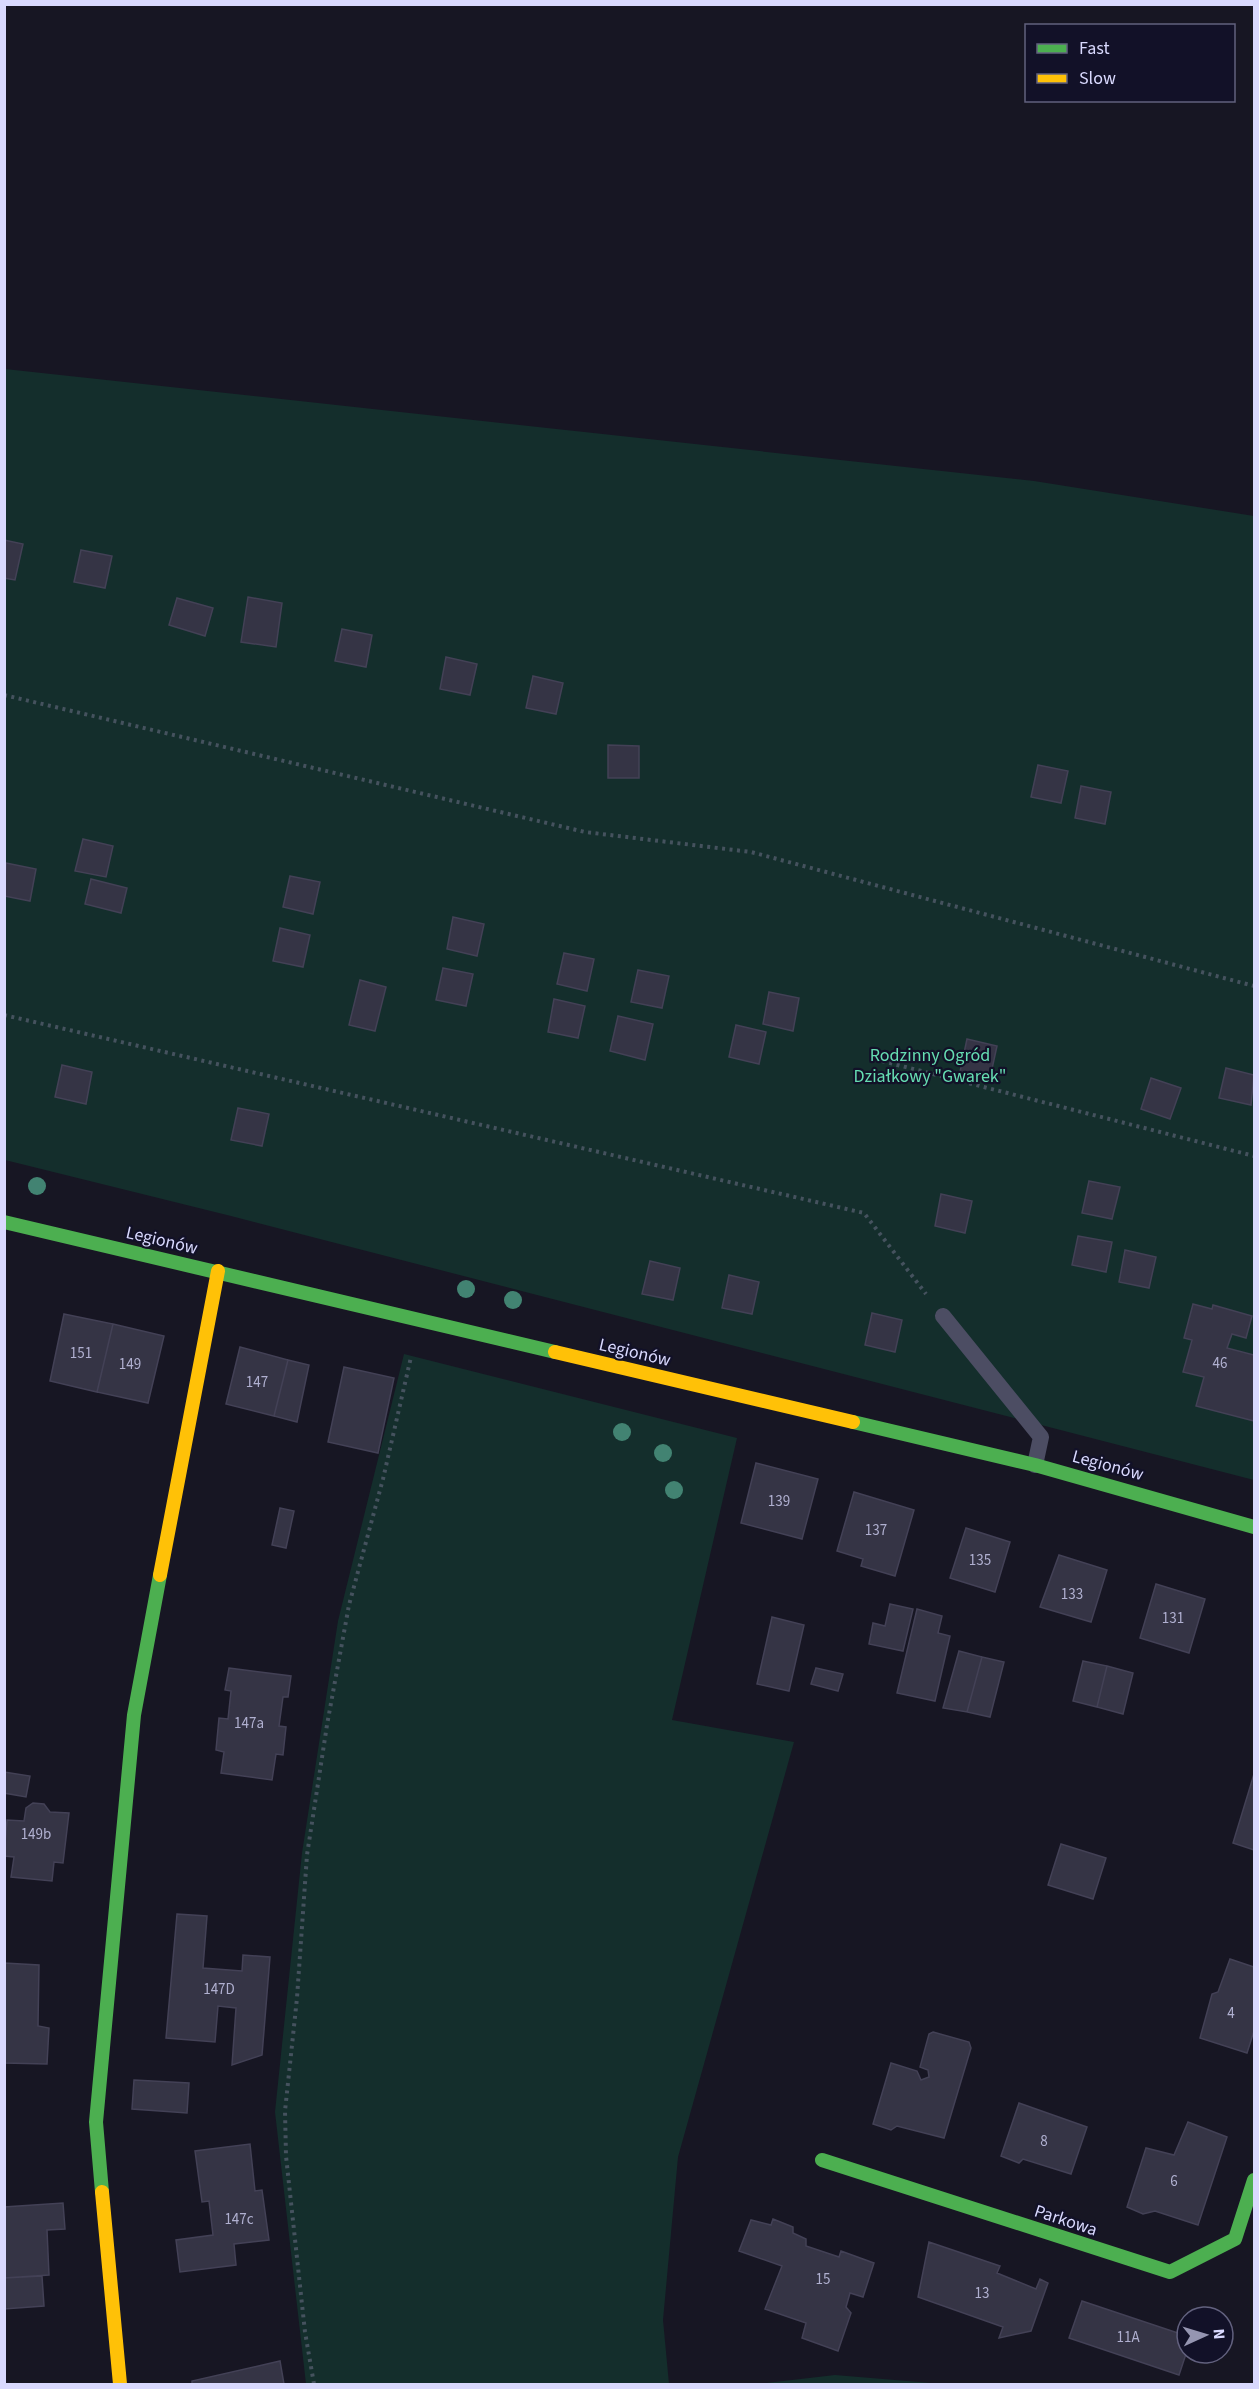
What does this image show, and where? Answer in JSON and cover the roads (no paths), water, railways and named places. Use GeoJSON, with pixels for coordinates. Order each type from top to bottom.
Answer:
{"type":"FeatureCollection","features":[{"type":"Feature","properties":{"kind":"street","name":"Legionów"},"geometry":{"type":"LineString","coordinates":[[4,1222],[1035,1465],[1254,1527]]}},
{"type":"Feature","properties":{"kind":"street"},"geometry":{"type":"LineString","coordinates":[[120,2385],[116,2362],[96,2122],[134,1715],[218,1271]]}},
{"type":"Feature","properties":{"kind":"street","name":"Parkowa"},"geometry":{"type":"LineString","coordinates":[[822,2160],[1170,2272],[1236,2239],[1254,2180]]}},
{"type":"Feature","properties":{"kind":"lane"},"geometry":{"type":"LineString","coordinates":[[943,1316],[1041,1437],[1035,1465]]}},
{"type":"Feature","properties":{"kind":"park label","name":"Rodzinny Ogród Działkowy \"Gwarek\""},"geometry":{"type":"Point","coordinates":[930,1065]}}]}
